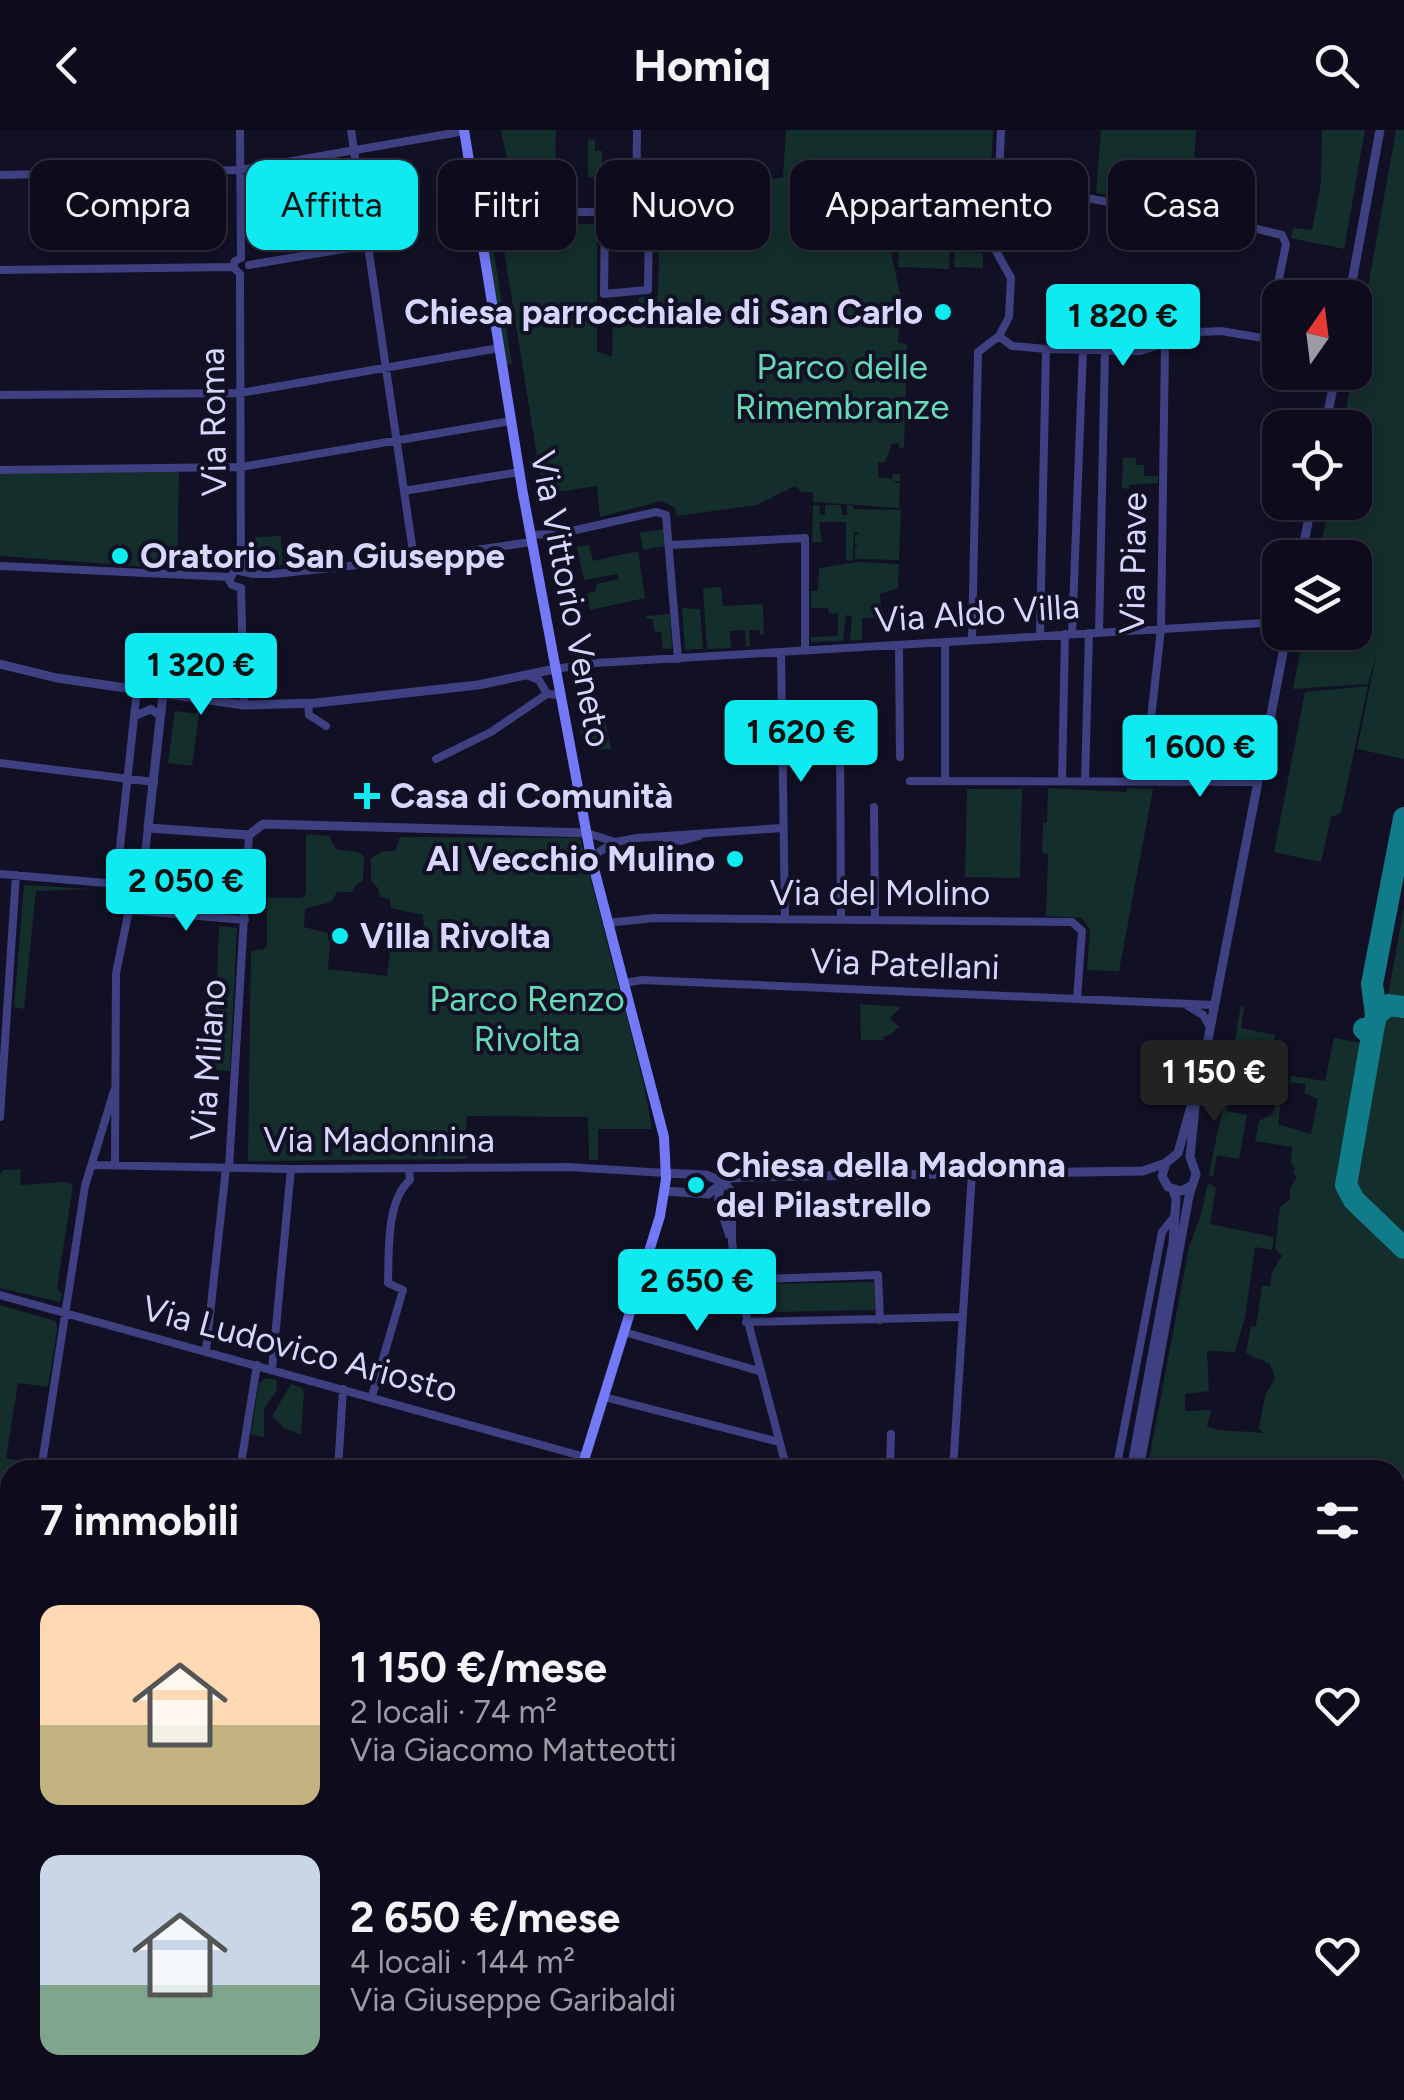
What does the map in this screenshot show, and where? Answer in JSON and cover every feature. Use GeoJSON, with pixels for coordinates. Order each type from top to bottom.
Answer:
{"type":"FeatureCollection","features":[{"type":"Feature","properties":{"kind":"main road","name":"Via Vittorio Veneto"},"geometry":{"type":"LineString","coordinates":[[464,131],[469,160]]}},
{"type":"Feature","properties":{"kind":"main road","name":"Via Vittorio Veneto"},"geometry":{"type":"LineString","coordinates":[[483,250],[530,538],[591,857],[661,1118],[666,1172],[665,1191],[584,1460]]}},
{"type":"Feature","properties":{"kind":"street"},"geometry":{"type":"LineString","coordinates":[[0,270],[246,273],[240,130]]}},
{"type":"Feature","properties":{"kind":"street"},"geometry":{"type":"LineString","coordinates":[[350,130],[353,160]]}},
{"type":"Feature","properties":{"kind":"street"},"geometry":{"type":"LineString","coordinates":[[637,130],[637,160]]}},
{"type":"Feature","properties":{"kind":"street"},"geometry":{"type":"LineString","coordinates":[[1000,160],[1002,130]]}},
{"type":"Feature","properties":{"kind":"street"},"geometry":{"type":"LineString","coordinates":[[1352,280],[1380,130]]}},
{"type":"Feature","properties":{"kind":"street"},"geometry":{"type":"LineString","coordinates":[[0,176],[240,170],[464,131]]}},
{"type":"Feature","properties":{"kind":"street"},"geometry":{"type":"LineString","coordinates":[[1088,197],[1282,234],[1286,244],[1279,280]]}},
{"type":"Feature","properties":{"kind":"street"},"geometry":{"type":"LineString","coordinates":[[245,262],[326,250]]}},
{"type":"Feature","properties":{"kind":"street"},"geometry":{"type":"LineString","coordinates":[[368,250],[414,560]]}},
{"type":"Feature","properties":{"kind":"street"},"geometry":{"type":"LineString","coordinates":[[605,250],[604,294],[648,290],[649,250]]}},
{"type":"Feature","properties":{"kind":"street"},"geometry":{"type":"LineString","coordinates":[[972,640],[978,352],[999,336],[1009,317],[1011,278],[996,250]]}},
{"type":"Feature","properties":{"kind":"street","name":"Via Roma"},"geometry":{"type":"LineString","coordinates":[[237,271],[244,571]]}},
{"type":"Feature","properties":{"kind":"street"},"geometry":{"type":"LineString","coordinates":[[999,336],[1012,346],[1046,350],[1140,351],[1200,332],[1262,337]]}},
{"type":"Feature","properties":{"kind":"street","name":"Via Piave"},"geometry":{"type":"LineString","coordinates":[[1144,781],[1161,630],[1165,345]]}},
{"type":"Feature","properties":{"kind":"street"},"geometry":{"type":"LineString","coordinates":[[0,394],[240,393],[499,348]]}},
{"type":"Feature","properties":{"kind":"street"},"geometry":{"type":"LineString","coordinates":[[1040,635],[1046,350]]}},
{"type":"Feature","properties":{"kind":"street"},"geometry":{"type":"LineString","coordinates":[[1062,781],[1083,350]]}},
{"type":"Feature","properties":{"kind":"street"},"geometry":{"type":"LineString","coordinates":[[1085,781],[1105,350]]}},
{"type":"Feature","properties":{"kind":"street"},"geometry":{"type":"LineString","coordinates":[[0,470],[241,467],[510,420]]}},
{"type":"Feature","properties":{"kind":"street"},"geometry":{"type":"LineString","coordinates":[[404,491],[519,472]]}},
{"type":"Feature","properties":{"kind":"street"},"geometry":{"type":"LineString","coordinates":[[0,566],[229,576],[235,570],[274,574],[414,560],[662,512],[668,519],[678,659]]}},
{"type":"Feature","properties":{"kind":"street"},"geometry":{"type":"LineString","coordinates":[[670,546],[806,538],[805,651]]}},
{"type":"Feature","properties":{"kind":"street"},"geometry":{"type":"LineString","coordinates":[[241,588],[248,582],[244,571]]}},
{"type":"Feature","properties":{"kind":"street"},"geometry":{"type":"LineString","coordinates":[[229,576],[232,585],[241,588]]}},
{"type":"Feature","properties":{"kind":"street"},"geometry":{"type":"LineString","coordinates":[[241,588],[244,705]]}},
{"type":"Feature","properties":{"kind":"street","name":"Via Aldo Villa"},"geometry":{"type":"LineString","coordinates":[[556,669],[596,663],[1262,623]]}},
{"type":"Feature","properties":{"kind":"street"},"geometry":{"type":"LineString","coordinates":[[944,643],[945,781]]}},
{"type":"Feature","properties":{"kind":"street"},"geometry":{"type":"LineString","coordinates":[[899,646],[900,757]]}},
{"type":"Feature","properties":{"kind":"street"},"geometry":{"type":"LineString","coordinates":[[1132,1460],[1173,1243],[1175,1216],[1162,1172],[1182,1146],[1196,1094],[1283,650]]}},
{"type":"Feature","properties":{"kind":"street"},"geometry":{"type":"LineString","coordinates":[[781,652],[785,919]]}},
{"type":"Feature","properties":{"kind":"street"},"geometry":{"type":"LineString","coordinates":[[115,1164],[116,973],[129,910],[141,886],[168,654],[214,658]]}},
{"type":"Feature","properties":{"kind":"street"},"geometry":{"type":"LineString","coordinates":[[0,664],[57,678],[244,705],[308,704],[478,685],[556,669]]}},
{"type":"Feature","properties":{"kind":"street"},"geometry":{"type":"LineString","coordinates":[[529,676],[539,680],[547,694]]}},
{"type":"Feature","properties":{"kind":"street"},"geometry":{"type":"LineString","coordinates":[[116,884],[138,690]]}},
{"type":"Feature","properties":{"kind":"street"},"geometry":{"type":"LineString","coordinates":[[436,759],[491,732],[547,694],[560,695]]}},
{"type":"Feature","properties":{"kind":"street"},"geometry":{"type":"LineString","coordinates":[[308,704],[309,714],[326,726]]}},
{"type":"Feature","properties":{"kind":"street"},"geometry":{"type":"LineString","coordinates":[[135,716],[151,709],[162,720]]}},
{"type":"Feature","properties":{"kind":"street"},"geometry":{"type":"LineString","coordinates":[[840,730],[842,918]]}},
{"type":"Feature","properties":{"kind":"street"},"geometry":{"type":"LineString","coordinates":[[0,763],[154,782]]}},
{"type":"Feature","properties":{"kind":"street"},"geometry":{"type":"LineString","coordinates":[[910,782],[1256,782]]}},
{"type":"Feature","properties":{"kind":"street"},"geometry":{"type":"LineString","coordinates":[[874,807],[875,918]]}},
{"type":"Feature","properties":{"kind":"street"},"geometry":{"type":"LineString","coordinates":[[148,828],[250,834],[263,824],[587,832],[615,842],[663,837],[689,840],[704,834],[782,828]]}},
{"type":"Feature","properties":{"kind":"street","name":"Via Milano"},"geometry":{"type":"LineString","coordinates":[[206,1351],[228,1168],[250,834]]}},
{"type":"Feature","properties":{"kind":"street"},"geometry":{"type":"LineString","coordinates":[[591,857],[615,842]]}},
{"type":"Feature","properties":{"kind":"street"},"geometry":{"type":"LineString","coordinates":[[0,874],[141,886]]}},
{"type":"Feature","properties":{"kind":"street"},"geometry":{"type":"LineString","coordinates":[[0,1117],[16,876]]}},
{"type":"Feature","properties":{"kind":"street"},"geometry":{"type":"LineString","coordinates":[[129,910],[245,920]]}},
{"type":"Feature","properties":{"kind":"street","name":"Via del Molino"},"geometry":{"type":"LineString","coordinates":[[607,923],[654,918],[1072,922],[1082,930],[1078,998]]}},
{"type":"Feature","properties":{"kind":"street","name":"Via Patellani"},"geometry":{"type":"LineString","coordinates":[[624,983],[642,980],[1214,1005]]}},
{"type":"Feature","properties":{"kind":"street"},"geometry":{"type":"LineString","coordinates":[[1184,1004],[1197,1009],[1210,1027]]}},
{"type":"Feature","properties":{"kind":"street"},"geometry":{"type":"LineString","coordinates":[[43,1460],[85,1186],[114,1091]]}},
{"type":"Feature","properties":{"kind":"street"},"geometry":{"type":"LineString","coordinates":[[1191,1162],[1196,1094]]}},
{"type":"Feature","properties":{"kind":"street"},"geometry":{"type":"LineString","coordinates":[[665,1191],[708,1194],[723,1182],[744,1178],[1142,1171],[1182,1157],[1191,1162],[1196,1170],[1194,1182],[1141,1460]]}},
{"type":"Feature","properties":{"kind":"street","name":"Via Madonnina"},"geometry":{"type":"LineString","coordinates":[[93,1165],[291,1169],[550,1167],[666,1172]]}},
{"type":"Feature","properties":{"kind":"street"},"geometry":{"type":"LineString","coordinates":[[272,1369],[291,1169]]}},
{"type":"Feature","properties":{"kind":"street"},"geometry":{"type":"LineString","coordinates":[[372,1396],[403,1290],[388,1283],[390,1222],[400,1189],[410,1180],[409,1169]]}},
{"type":"Feature","properties":{"kind":"street"},"geometry":{"type":"LineString","coordinates":[[1142,1171],[1185,1190],[1194,1182]]}},
{"type":"Feature","properties":{"kind":"street"},"geometry":{"type":"LineString","coordinates":[[666,1172],[706,1175],[732,1190],[737,1280],[784,1460]]}},
{"type":"Feature","properties":{"kind":"street"},"geometry":{"type":"LineString","coordinates":[[954,1460],[972,1173]]}},
{"type":"Feature","properties":{"kind":"street"},"geometry":{"type":"LineString","coordinates":[[723,1182],[718,1200],[732,1242]]}},
{"type":"Feature","properties":{"kind":"street"},"geometry":{"type":"LineString","coordinates":[[1118,1460],[1162,1232],[1175,1216]]}},
{"type":"Feature","properties":{"kind":"street"},"geometry":{"type":"LineString","coordinates":[[737,1280],[878,1276],[880,1320]]}},
{"type":"Feature","properties":{"kind":"street","name":"Via Ludovico Ariosto"},"geometry":{"type":"LineString","coordinates":[[0,1296],[585,1456]]}},
{"type":"Feature","properties":{"kind":"street"},"geometry":{"type":"LineString","coordinates":[[746,1322],[962,1317]]}},
{"type":"Feature","properties":{"kind":"street"},"geometry":{"type":"LineString","coordinates":[[624,1332],[759,1372]]}},
{"type":"Feature","properties":{"kind":"street"},"geometry":{"type":"LineString","coordinates":[[242,1460],[257,1365]]}},
{"type":"Feature","properties":{"kind":"street"},"geometry":{"type":"LineString","coordinates":[[339,1460],[343,1388]]}},
{"type":"Feature","properties":{"kind":"street"},"geometry":{"type":"LineString","coordinates":[[604,1396],[780,1442]]}},
{"type":"Feature","properties":{"kind":"street"},"geometry":{"type":"LineString","coordinates":[[890,1460],[891,1434]]}},
{"type":"Feature","properties":{"kind":"green space"},"geometry":{"type":"Polygon","coordinates":[[[501,130],[556,130],[555,160],[507,160],[501,130]]]}},
{"type":"Feature","properties":{"kind":"green space","name":"Parco delle Rimembranze"},"geometry":{"type":"Polygon","coordinates":[[[786,130],[993,130],[991,160],[790,160],[790,250],[891,250],[901,299],[898,343],[907,344],[904,448],[899,448],[899,443],[892,444],[885,462],[878,462],[878,477],[892,479],[893,474],[900,474],[900,481],[890,482],[900,483],[899,508],[813,502],[813,492],[802,492],[795,486],[757,505],[677,516],[675,508],[662,501],[600,517],[597,486],[543,494],[504,250],[576,250],[576,224],[596,224],[597,351],[612,357],[613,315],[638,315],[639,297],[658,296],[659,250],[770,250],[770,180],[783,177],[786,130]]]}},
{"type":"Feature","properties":{"kind":"green space"},"geometry":{"type":"Polygon","coordinates":[[[1101,130],[1196,130],[1194,160],[1108,160],[1108,195],[1096,193],[1101,130]]]}},
{"type":"Feature","properties":{"kind":"green space"},"geometry":{"type":"Polygon","coordinates":[[[1322,130],[1365,130],[1344,249],[1291,238],[1293,228],[1312,230],[1321,183],[1322,130]]]}},
{"type":"Feature","properties":{"kind":"green space"},"geometry":{"type":"Polygon","coordinates":[[[1396,130],[1404,130],[1404,759],[1357,749],[1377,651],[1368,684],[1293,689],[1301,650],[1372,650],[1372,540],[1322,540],[1326,520],[1372,520],[1372,410],[1346,410],[1350,390],[1372,390],[1369,280],[1396,130]]]}},
{"type":"Feature","properties":{"kind":"green space"},"geometry":{"type":"Polygon","coordinates":[[[588,139],[595,140],[595,151],[602,151],[602,160],[596,160],[596,177],[588,177],[588,139]]]}},
{"type":"Feature","properties":{"kind":"green space"},"geometry":{"type":"Polygon","coordinates":[[[488,250],[493,250],[512,364],[507,365],[488,250]]]}},
{"type":"Feature","properties":{"kind":"green space"},"geometry":{"type":"Polygon","coordinates":[[[899,250],[950,250],[949,269],[898,267],[899,250]]]}},
{"type":"Feature","properties":{"kind":"green space"},"geometry":{"type":"Polygon","coordinates":[[[955,252],[983,253],[983,268],[954,267],[955,252]]]}},
{"type":"Feature","properties":{"kind":"green space"},"geometry":{"type":"Polygon","coordinates":[[[1123,458],[1136,458],[1136,465],[1144,465],[1144,476],[1158,476],[1158,483],[1122,488],[1123,458]]]}},
{"type":"Feature","properties":{"kind":"green space"},"geometry":{"type":"Polygon","coordinates":[[[179,471],[177,569],[0,556],[0,474],[179,471]]]}},
{"type":"Feature","properties":{"kind":"green space"},"geometry":{"type":"Polygon","coordinates":[[[813,505],[819,505],[820,515],[825,515],[825,505],[841,505],[842,515],[847,515],[847,505],[854,509],[901,510],[899,560],[855,559],[855,547],[859,545],[855,544],[855,535],[860,533],[854,532],[853,561],[846,560],[846,522],[819,522],[822,542],[812,542],[813,505]]]}},
{"type":"Feature","properties":{"kind":"green space"},"geometry":{"type":"Polygon","coordinates":[[[664,529],[665,546],[643,550],[640,533],[664,529]]]}},
{"type":"Feature","properties":{"kind":"green space"},"geometry":{"type":"Polygon","coordinates":[[[281,536],[283,565],[268,566],[256,555],[255,537],[281,536]]]}},
{"type":"Feature","properties":{"kind":"green space"},"geometry":{"type":"Polygon","coordinates":[[[589,545],[593,561],[638,551],[645,598],[590,610],[587,593],[595,591],[597,584],[619,579],[617,574],[584,580],[577,547],[589,545]]]}},
{"type":"Feature","properties":{"kind":"green space"},"geometry":{"type":"Polygon","coordinates":[[[858,562],[899,564],[898,588],[880,594],[882,617],[862,618],[862,640],[850,641],[852,616],[846,615],[843,641],[811,642],[811,637],[838,636],[838,614],[829,613],[828,608],[811,608],[811,591],[818,591],[819,568],[858,562]]]}},
{"type":"Feature","properties":{"kind":"green space"},"geometry":{"type":"Polygon","coordinates":[[[721,587],[723,606],[763,604],[764,635],[759,630],[749,630],[750,646],[746,647],[745,630],[730,631],[731,648],[707,649],[703,588],[721,587]]]}},
{"type":"Feature","properties":{"kind":"green space"},"geometry":{"type":"Polygon","coordinates":[[[682,608],[700,609],[703,649],[685,650],[682,608]]]}},
{"type":"Feature","properties":{"kind":"green space"},"geometry":{"type":"Polygon","coordinates":[[[670,614],[672,648],[663,649],[661,632],[654,631],[653,619],[646,616],[670,614]]]}},
{"type":"Feature","properties":{"kind":"green space"},"geometry":{"type":"Polygon","coordinates":[[[1368,686],[1341,813],[1331,817],[1321,862],[1274,852],[1305,692],[1368,686]]]}},
{"type":"Feature","properties":{"kind":"green space"},"geometry":{"type":"Polygon","coordinates":[[[175,711],[199,714],[192,766],[168,763],[175,711]]]}},
{"type":"Feature","properties":{"kind":"green space"},"geometry":{"type":"Polygon","coordinates":[[[605,719],[611,749],[593,750],[591,742],[583,743],[579,725],[605,719]]]}},
{"type":"Feature","properties":{"kind":"green space"},"geometry":{"type":"Polygon","coordinates":[[[1048,788],[1126,792],[1127,788],[1153,789],[1119,971],[1087,970],[1090,930],[1082,918],[1046,916],[1048,854],[1042,853],[1048,788]]]}},
{"type":"Feature","properties":{"kind":"green space"},"geometry":{"type":"Polygon","coordinates":[[[967,789],[1022,789],[1020,878],[965,877],[967,789]]]}},
{"type":"Feature","properties":{"kind":"green space","name":"Parco Renzo Rivolta"},"geometry":{"type":"Polygon","coordinates":[[[306,834],[329,836],[336,849],[361,853],[364,857],[363,881],[352,892],[337,892],[331,902],[305,909],[304,927],[331,934],[328,969],[387,976],[390,952],[398,935],[424,931],[423,915],[391,908],[390,899],[380,897],[371,881],[371,858],[396,850],[400,837],[580,838],[643,1080],[652,1129],[598,1129],[598,1160],[589,1160],[588,1117],[467,1116],[466,1131],[458,1132],[458,1147],[466,1148],[466,1159],[248,1161],[251,951],[267,945],[267,898],[302,898],[306,894],[306,834]]]}},
{"type":"Feature","properties":{"kind":"green space"},"geometry":{"type":"Polygon","coordinates":[[[24,885],[92,889],[36,891],[24,1009],[14,1007],[24,885]]]}},
{"type":"Feature","properties":{"kind":"green space"},"geometry":{"type":"Polygon","coordinates":[[[1404,907],[1404,1234],[1361,1194],[1355,1180],[1404,907]]]}},
{"type":"Feature","properties":{"kind":"green space"},"geometry":{"type":"Polygon","coordinates":[[[219,926],[237,928],[230,1071],[214,1070],[219,926]]]}},
{"type":"Feature","properties":{"kind":"green space"},"geometry":{"type":"Polygon","coordinates":[[[860,1004],[901,1007],[890,1018],[899,1027],[883,1040],[861,1040],[860,1004]]]}},
{"type":"Feature","properties":{"kind":"green space"},"geometry":{"type":"Polygon","coordinates":[[[1241,1005],[1241,1028],[1275,1035],[1271,1058],[1266,1063],[1236,1058],[1226,1111],[1247,1115],[1239,1159],[1217,1155],[1213,1176],[1209,1175],[1225,1095],[1213,1087],[1228,1081],[1241,1005]]]}},
{"type":"Feature","properties":{"kind":"green space"},"geometry":{"type":"Polygon","coordinates":[[[1334,1038],[1361,1043],[1336,1178],[1339,1193],[1404,1260],[1404,1460],[1149,1460],[1189,1247],[1208,1183],[1216,1188],[1210,1224],[1274,1237],[1272,1250],[1255,1247],[1245,1317],[1235,1352],[1207,1351],[1209,1391],[1185,1394],[1185,1411],[1211,1410],[1207,1427],[1264,1433],[1259,1428],[1265,1396],[1275,1378],[1270,1364],[1246,1353],[1251,1326],[1256,1326],[1262,1286],[1270,1286],[1272,1272],[1282,1256],[1275,1248],[1280,1207],[1290,1199],[1290,1188],[1297,1177],[1291,1163],[1292,1147],[1255,1141],[1259,1121],[1273,1114],[1277,1094],[1282,1095],[1278,1124],[1311,1134],[1318,1099],[1304,1093],[1306,1084],[1290,1082],[1291,1076],[1325,1081],[1334,1038]]]}},
{"type":"Feature","properties":{"kind":"green space"},"geometry":{"type":"Polygon","coordinates":[[[21,1169],[20,1185],[73,1185],[57,1288],[62,1294],[60,1302],[0,1288],[0,1174],[3,1170],[21,1169]]]}},
{"type":"Feature","properties":{"kind":"green space"},"geometry":{"type":"Polygon","coordinates":[[[874,1282],[875,1310],[776,1312],[772,1284],[874,1282]]]}},
{"type":"Feature","properties":{"kind":"green space"},"geometry":{"type":"Polygon","coordinates":[[[0,1305],[52,1320],[57,1329],[48,1387],[18,1383],[6,1458],[16,1460],[0,1460],[0,1305]]]}},
{"type":"Feature","properties":{"kind":"green space"},"geometry":{"type":"Polygon","coordinates":[[[266,1378],[276,1380],[277,1390],[264,1409],[264,1437],[251,1435],[259,1383],[266,1378]]]}},
{"type":"Feature","properties":{"kind":"green space"},"geometry":{"type":"Polygon","coordinates":[[[291,1384],[304,1392],[301,1435],[284,1428],[272,1416],[291,1384]]]}},
{"type":"Feature","properties":{"kind":"taxiway"},"geometry":{"type":"LineString","coordinates":[[1372,1036],[1376,1015],[1372,984],[1404,818]]}},
{"type":"Feature","properties":{"kind":"taxiway"},"geometry":{"type":"LineString","coordinates":[[1376,1015],[1388,1005],[1404,1007]]}},
{"type":"Feature","properties":{"kind":"taxiway"},"geometry":{"type":"LineString","coordinates":[[1364,1029],[1372,1036],[1346,1185],[1354,1200],[1404,1248]]}},
{"type":"Feature","properties":{"kind":"place","name":"Chiesa parrocchiale di San Carlo"},"geometry":{"type":"Point","coordinates":[943,312]}},
{"type":"Feature","properties":{"kind":"place","name":"Oratorio San Giuseppe"},"geometry":{"type":"Point","coordinates":[120,556]}},
{"type":"Feature","properties":{"kind":"place","name":"Casa di Comunità"},"geometry":{"type":"Point","coordinates":[367,796]}},
{"type":"Feature","properties":{"kind":"place","name":"Al Vecchio Mulino"},"geometry":{"type":"Point","coordinates":[735,859]}},
{"type":"Feature","properties":{"kind":"place","name":"Villa Rivolta"},"geometry":{"type":"Point","coordinates":[340,936]}},
{"type":"Feature","properties":{"kind":"place","name":"Chiesa della Madonna del Pilastrello"},"geometry":{"type":"Point","coordinates":[696,1185]}}]}
